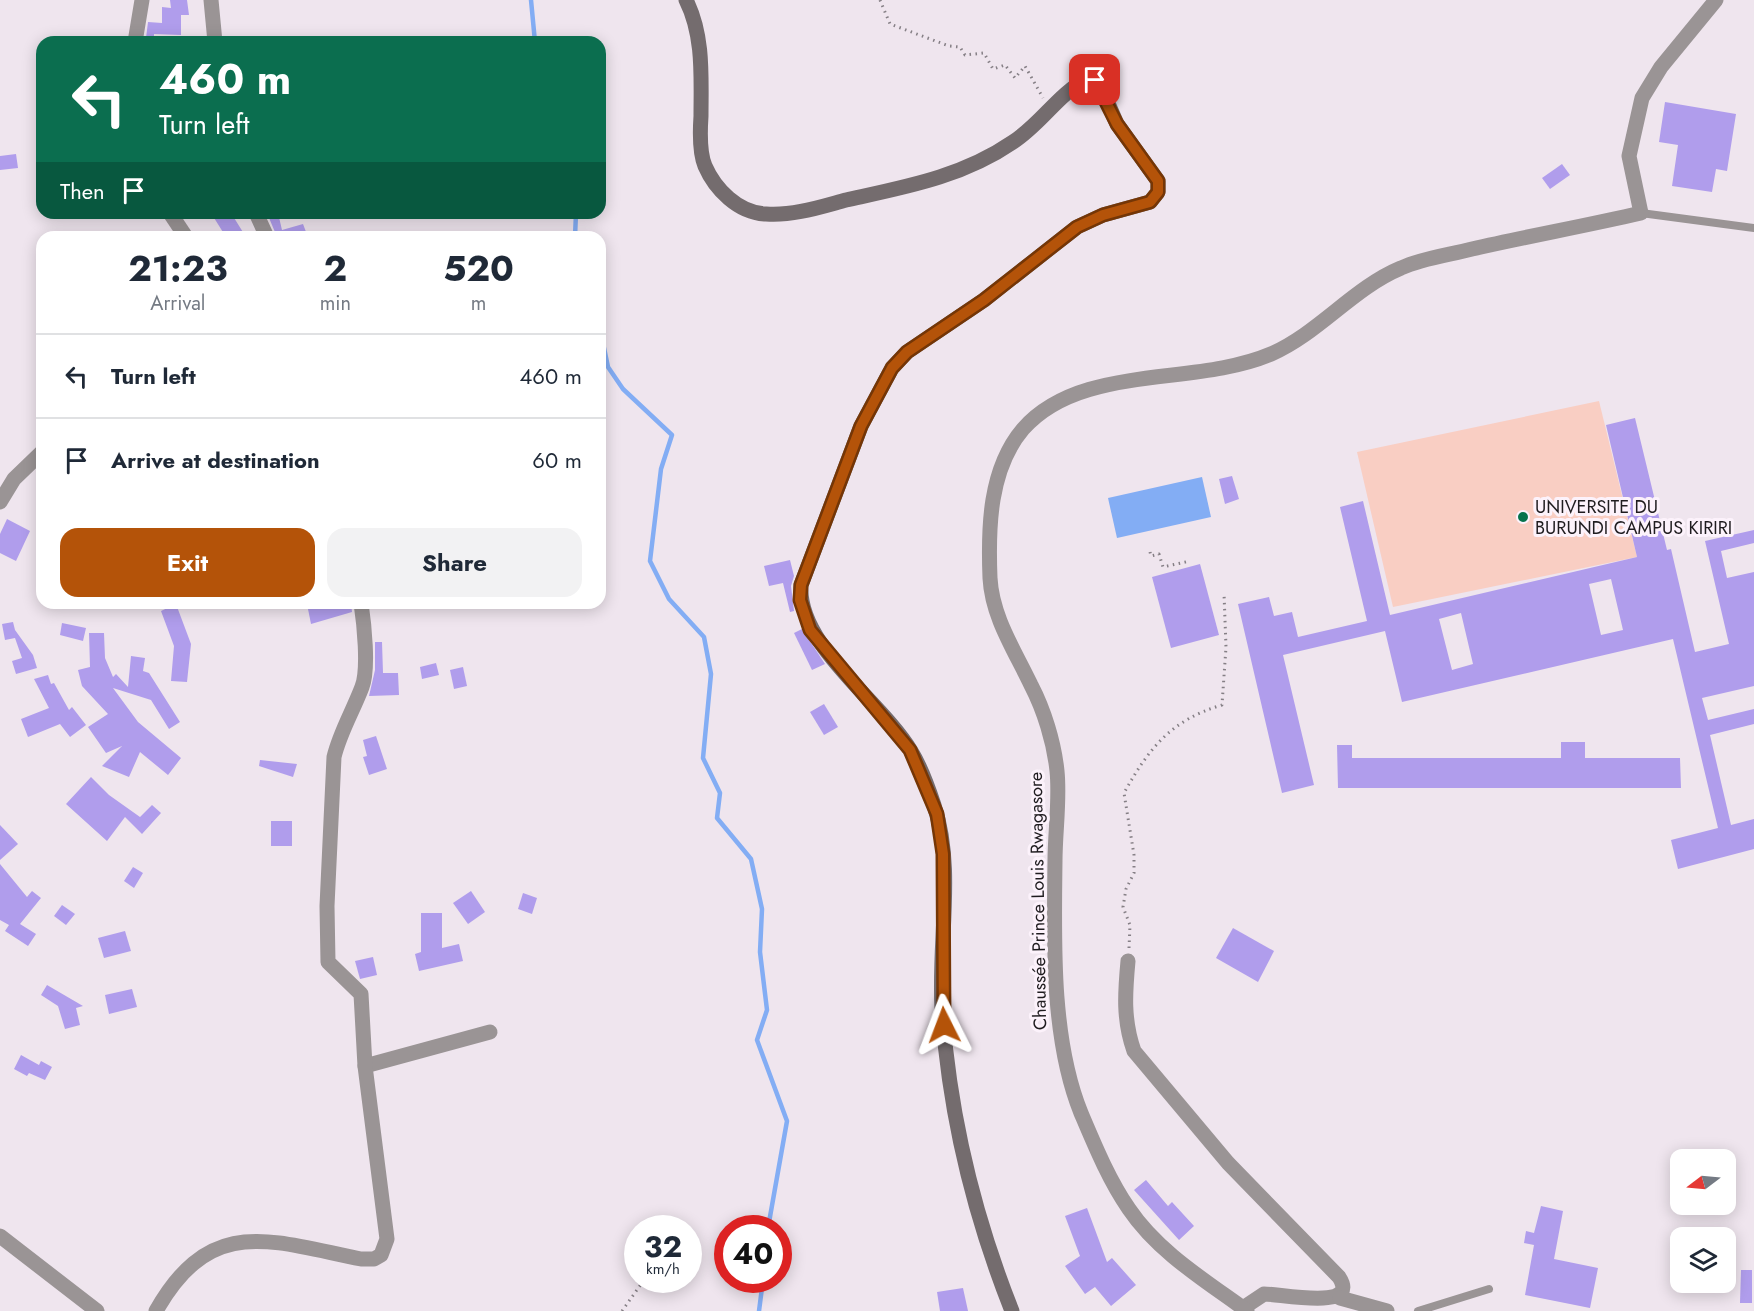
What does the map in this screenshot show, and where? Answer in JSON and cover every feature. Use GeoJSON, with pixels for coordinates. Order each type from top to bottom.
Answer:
{"type":"FeatureCollection","features":[{"type":"Feature","properties":{"kind":"street"},"geometry":{"type":"LineString","coordinates":[[136,36],[142,0]]}},
{"type":"Feature","properties":{"kind":"street"},"geometry":{"type":"LineString","coordinates":[[211,0],[214,36]]}},
{"type":"Feature","properties":{"kind":"street"},"geometry":{"type":"LineString","coordinates":[[686,0],[699,38],[703,162],[712,182],[727,197],[743,207],[764,214],[795,212],[932,182],[984,159],[1013,142],[1050,110],[1062,95],[1088,78],[1095,80],[1117,124],[1158,181],[1158,192],[1150,202],[1103,215],[1077,227],[975,306],[907,352],[892,368],[861,426],[801,585],[800,600],[810,630],[910,750],[923,775],[941,827],[942,1006],[952,1105],[981,1222],[1012,1311]]}},
{"type":"Feature","properties":{"kind":"street"},"geometry":{"type":"LineString","coordinates":[[1641,213],[1629,156],[1642,98],[1661,67],[1716,0]]}},
{"type":"Feature","properties":{"kind":"street","name":"Chaussée Prince Louis Rwagasore"},"geometry":{"type":"LineString","coordinates":[[1245,1310],[1174,1257],[1131,1212],[1114,1186],[1080,1111],[1068,1075],[1059,1034],[1055,862],[1057,771],[1044,714],[998,617],[990,584],[989,542],[995,485],[1009,448],[1026,426],[1048,409],[1090,387],[1235,366],[1271,354],[1300,338],[1380,278],[1398,268],[1512,240],[1641,213]]}},
{"type":"Feature","properties":{"kind":"street"},"geometry":{"type":"LineString","coordinates":[[0,502],[14,478],[36,458]]}},
{"type":"Feature","properties":{"kind":"street"},"geometry":{"type":"LineString","coordinates":[[156,1311],[193,1263],[212,1250],[229,1243],[254,1241],[361,1259],[374,1259],[381,1256],[387,1239],[365,1066],[361,994],[328,962],[334,757],[339,735],[363,685],[365,627],[362,609]]}},
{"type":"Feature","properties":{"kind":"street"},"geometry":{"type":"LineString","coordinates":[[1128,961],[1124,1005],[1127,1031],[1134,1051],[1228,1162],[1339,1277],[1343,1292],[1340,1298],[1328,1304],[1316,1304],[1264,1294],[1245,1310]]}},
{"type":"Feature","properties":{"kind":"street"},"geometry":{"type":"LineString","coordinates":[[365,1066],[490,1032]]}},
{"type":"Feature","properties":{"kind":"street"},"geometry":{"type":"LineString","coordinates":[[0,1236],[97,1311]]}},
{"type":"Feature","properties":{"kind":"street"},"geometry":{"type":"LineString","coordinates":[[1340,1298],[1387,1311]]}},
{"type":"Feature","properties":{"kind":"lane","name":"Chaussée Prince Louis Rwagasore"},"geometry":{"type":"LineString","coordinates":[[1641,213],[1754,228]]}},
{"type":"Feature","properties":{"kind":"lane"},"geometry":{"type":"LineString","coordinates":[[1418,1311],[1489,1289]]}},
{"type":"Feature","properties":{"kind":"path"},"geometry":{"type":"LineString","coordinates":[[880,0],[890,24],[960,48],[965,55],[984,53],[993,69],[1005,65],[1015,78],[1025,66],[1050,110]]}},
{"type":"Feature","properties":{"kind":"path"},"geometry":{"type":"LineString","coordinates":[[1150,552],[1151,556],[1160,554],[1162,567],[1190,561]]}},
{"type":"Feature","properties":{"kind":"path"},"geometry":{"type":"LineString","coordinates":[[1128,961],[1130,925],[1123,907],[1126,889],[1134,873],[1134,855],[1124,793],[1144,765],[1152,746],[1174,728],[1203,711],[1222,705],[1226,658],[1224,593]]}},
{"type":"Feature","properties":{"kind":"path"},"geometry":{"type":"LineString","coordinates":[[622,1311],[635,1293]]}},
{"type":"Feature","properties":{"kind":"shaded area"},"geometry":{"type":"Polygon","coordinates":[[[1599,401],[1637,557],[1393,607],[1357,452],[1599,401]]]}},
{"type":"Feature","properties":{"kind":"water"},"geometry":{"type":"Polygon","coordinates":[[[1202,477],[1211,517],[1117,538],[1108,498],[1202,477]]]}},
{"type":"Feature","properties":{"kind":"building"},"geometry":{"type":"Polygon","coordinates":[[[170,0],[187,0],[189,15],[181,15],[181,35],[146,36],[148,22],[162,23],[162,7],[171,8],[170,0]]]}},
{"type":"Feature","properties":{"kind":"building"},"geometry":{"type":"Polygon","coordinates":[[[1665,102],[1736,114],[1727,171],[1716,169],[1712,192],[1672,186],[1678,145],[1659,142],[1665,102]]]}},
{"type":"Feature","properties":{"kind":"building"},"geometry":{"type":"Polygon","coordinates":[[[16,154],[18,168],[0,170],[0,156],[16,154]]]}},
{"type":"Feature","properties":{"kind":"building"},"geometry":{"type":"Polygon","coordinates":[[[1562,164],[1570,175],[1550,189],[1542,178],[1562,164]]]}},
{"type":"Feature","properties":{"kind":"building"},"geometry":{"type":"Polygon","coordinates":[[[215,219],[235,219],[242,231],[222,231],[215,219]]]}},
{"type":"Feature","properties":{"kind":"building"},"geometry":{"type":"Polygon","coordinates":[[[270,219],[279,219],[282,230],[303,224],[306,231],[274,231],[270,219]]]}},
{"type":"Feature","properties":{"kind":"building"},"geometry":{"type":"Polygon","coordinates":[[[1635,418],[1667,550],[1671,549],[1695,652],[1729,644],[1705,541],[1754,530],[1754,543],[1721,551],[1727,578],[1754,572],[1754,686],[1702,698],[1708,720],[1754,709],[1754,724],[1710,735],[1731,825],[1754,819],[1754,849],[1678,869],[1671,840],[1718,828],[1673,639],[1402,702],[1385,631],[1283,655],[1314,785],[1282,793],[1238,604],[1269,597],[1274,616],[1292,612],[1298,637],[1367,621],[1340,507],[1363,501],[1390,615],[1637,557],[1606,425],[1635,418]],[[1611,579],[1589,584],[1601,635],[1623,630],[1611,579]],[[1461,613],[1439,619],[1452,670],[1473,664],[1461,613]]]}},
{"type":"Feature","properties":{"kind":"building"},"geometry":{"type":"Polygon","coordinates":[[[1232,476],[1239,499],[1225,504],[1219,479],[1232,476]]]}},
{"type":"Feature","properties":{"kind":"building"},"geometry":{"type":"Polygon","coordinates":[[[7,519],[30,531],[16,561],[0,553],[0,534],[7,519]]]}},
{"type":"Feature","properties":{"kind":"building"},"geometry":{"type":"Polygon","coordinates":[[[790,560],[794,576],[791,586],[794,611],[790,612],[783,583],[769,586],[764,566],[790,560]]]}},
{"type":"Feature","properties":{"kind":"building"},"geometry":{"type":"Polygon","coordinates":[[[1200,564],[1219,635],[1171,648],[1152,577],[1200,564]]]}},
{"type":"Feature","properties":{"kind":"building"},"geometry":{"type":"Polygon","coordinates":[[[178,609],[191,644],[187,682],[171,681],[174,646],[161,611],[178,609]]]}},
{"type":"Feature","properties":{"kind":"building"},"geometry":{"type":"Polygon","coordinates":[[[308,609],[352,609],[352,612],[311,624],[308,609]]]}},
{"type":"Feature","properties":{"kind":"building"},"geometry":{"type":"Polygon","coordinates":[[[13,622],[15,630],[33,655],[37,668],[16,674],[12,661],[22,658],[15,638],[5,640],[2,624],[13,622]]]}},
{"type":"Feature","properties":{"kind":"building"},"geometry":{"type":"Polygon","coordinates":[[[62,623],[86,628],[83,641],[60,635],[62,623]]]}},
{"type":"Feature","properties":{"kind":"building"},"geometry":{"type":"Polygon","coordinates":[[[802,629],[825,664],[812,670],[794,633],[802,629]]]}},
{"type":"Feature","properties":{"kind":"building"},"geometry":{"type":"Polygon","coordinates":[[[89,633],[104,633],[105,658],[113,677],[116,674],[128,687],[131,656],[145,658],[143,671],[149,673],[180,722],[169,729],[151,700],[113,688],[138,722],[181,758],[168,775],[140,752],[129,777],[102,766],[122,746],[106,753],[88,727],[108,714],[82,686],[78,670],[90,667],[89,633]]]}},
{"type":"Feature","properties":{"kind":"building"},"geometry":{"type":"Polygon","coordinates":[[[375,642],[382,642],[383,673],[398,673],[399,695],[369,696],[375,670],[375,642]]]}},
{"type":"Feature","properties":{"kind":"building"},"geometry":{"type":"Polygon","coordinates":[[[436,663],[439,675],[422,679],[420,667],[436,663]]]}},
{"type":"Feature","properties":{"kind":"building"},"geometry":{"type":"Polygon","coordinates":[[[463,667],[467,686],[454,689],[450,670],[463,667]]]}},
{"type":"Feature","properties":{"kind":"building"},"geometry":{"type":"Polygon","coordinates":[[[48,675],[51,684],[54,683],[69,710],[72,707],[86,725],[70,737],[60,724],[28,737],[21,719],[49,708],[34,679],[48,675]]]}},
{"type":"Feature","properties":{"kind":"building"},"geometry":{"type":"Polygon","coordinates":[[[824,704],[838,727],[824,735],[810,712],[824,704]]]}},
{"type":"Feature","properties":{"kind":"building"},"geometry":{"type":"Polygon","coordinates":[[[376,736],[387,769],[369,775],[363,757],[367,756],[363,740],[376,736]]]}},
{"type":"Feature","properties":{"kind":"building"},"geometry":{"type":"Polygon","coordinates":[[[1561,742],[1585,742],[1585,758],[1680,758],[1681,788],[1338,788],[1337,745],[1352,745],[1352,758],[1561,758],[1561,742]]]}},
{"type":"Feature","properties":{"kind":"building"},"geometry":{"type":"Polygon","coordinates":[[[260,760],[297,764],[293,777],[259,766],[260,760]]]}},
{"type":"Feature","properties":{"kind":"building"},"geometry":{"type":"Polygon","coordinates":[[[91,777],[109,795],[140,817],[152,805],[161,813],[142,834],[125,817],[107,841],[66,804],[91,777]]]}},
{"type":"Feature","properties":{"kind":"building"},"geometry":{"type":"Polygon","coordinates":[[[271,821],[292,821],[292,846],[271,846],[271,821]]]}},
{"type":"Feature","properties":{"kind":"building"},"geometry":{"type":"Polygon","coordinates":[[[0,825],[18,844],[0,860],[0,825]]]}},
{"type":"Feature","properties":{"kind":"building"},"geometry":{"type":"Polygon","coordinates":[[[0,864],[27,897],[32,891],[41,898],[20,924],[36,934],[28,946],[5,931],[9,925],[0,920],[0,864]]]}},
{"type":"Feature","properties":{"kind":"building"},"geometry":{"type":"Polygon","coordinates":[[[133,867],[143,873],[134,888],[124,881],[133,867]]]}},
{"type":"Feature","properties":{"kind":"building"},"geometry":{"type":"Polygon","coordinates":[[[471,891],[485,912],[468,924],[453,903],[471,891]]]}},
{"type":"Feature","properties":{"kind":"building"},"geometry":{"type":"Polygon","coordinates":[[[523,893],[537,898],[532,914],[518,909],[523,893]]]}},
{"type":"Feature","properties":{"kind":"building"},"geometry":{"type":"Polygon","coordinates":[[[62,905],[75,914],[66,925],[54,916],[62,905]]]}},
{"type":"Feature","properties":{"kind":"building"},"geometry":{"type":"Polygon","coordinates":[[[421,913],[442,913],[442,948],[459,944],[463,961],[419,971],[415,954],[421,952],[421,913]]]}},
{"type":"Feature","properties":{"kind":"building"},"geometry":{"type":"Polygon","coordinates":[[[1233,928],[1274,951],[1258,982],[1216,958],[1233,928]]]}},
{"type":"Feature","properties":{"kind":"building"},"geometry":{"type":"Polygon","coordinates":[[[125,931],[131,951],[104,958],[98,938],[125,931]]]}},
{"type":"Feature","properties":{"kind":"building"},"geometry":{"type":"Polygon","coordinates":[[[373,957],[377,975],[360,979],[355,961],[373,957]]]}},
{"type":"Feature","properties":{"kind":"building"},"geometry":{"type":"Polygon","coordinates":[[[47,985],[83,1006],[76,1008],[80,1025],[65,1029],[58,1006],[41,995],[47,985]]]}},
{"type":"Feature","properties":{"kind":"building"},"geometry":{"type":"Polygon","coordinates":[[[132,989],[137,1007],[109,1014],[105,995],[132,989]]]}},
{"type":"Feature","properties":{"kind":"building"},"geometry":{"type":"Polygon","coordinates":[[[21,1055],[39,1065],[41,1061],[52,1067],[45,1080],[29,1073],[27,1076],[14,1069],[21,1055]]]}},
{"type":"Feature","properties":{"kind":"building"},"geometry":{"type":"Polygon","coordinates":[[[1146,1180],[1168,1206],[1172,1202],[1194,1226],[1179,1240],[1134,1190],[1146,1180]]]}},
{"type":"Feature","properties":{"kind":"building"},"geometry":{"type":"Polygon","coordinates":[[[1541,1206],[1563,1211],[1554,1259],[1598,1268],[1590,1308],[1525,1295],[1534,1245],[1524,1243],[1526,1231],[1534,1233],[1541,1206]]]}},
{"type":"Feature","properties":{"kind":"building"},"geometry":{"type":"Polygon","coordinates":[[[1087,1208],[1107,1262],[1112,1258],[1136,1285],[1111,1306],[1095,1287],[1085,1294],[1065,1266],[1080,1256],[1065,1216],[1087,1208]]]}},
{"type":"Feature","properties":{"kind":"building"},"geometry":{"type":"Polygon","coordinates":[[[1741,1270],[1752,1270],[1752,1303],[1740,1303],[1741,1270]]]}},
{"type":"Feature","properties":{"kind":"building"},"geometry":{"type":"Polygon","coordinates":[[[963,1288],[968,1311],[940,1311],[937,1292],[963,1288]]]}},
{"type":"Feature","properties":{"kind":"waterway"},"geometry":{"type":"LineString","coordinates":[[531,0],[534,36]]}},
{"type":"Feature","properties":{"kind":"waterway"},"geometry":{"type":"LineString","coordinates":[[575,231],[576,219]]}},
{"type":"Feature","properties":{"kind":"waterway"},"geometry":{"type":"LineString","coordinates":[[606,358],[608,367],[623,389],[672,435],[661,469],[650,561],[669,599],[704,637],[711,674],[703,758],[720,793],[717,818],[751,859],[762,909],[760,952],[767,1010],[757,1040],[787,1121],[770,1215]]}},
{"type":"Feature","properties":{"kind":"waterway"},"geometry":{"type":"LineString","coordinates":[[759,1311],[761,1293]]}},
{"type":"Feature","properties":{"kind":"place","name":"UNIVERSITE DU BURUNDI CAMPUS KIRIRI"},"geometry":{"type":"Point","coordinates":[1523,517]}},
{"type":"Feature","properties":{"kind":"route"},"geometry":{"type":"LineString","coordinates":[[944,1025],[942,1006],[943,854],[941,827],[933,802],[910,750],[810,630],[803,615],[800,600],[801,585],[861,426],[892,368],[907,352],[943,330],[984,300],[1077,227],[1103,215],[1150,202],[1155,198],[1158,192],[1158,181],[1149,165],[1117,124],[1100,85],[1095,80]]}}]}
